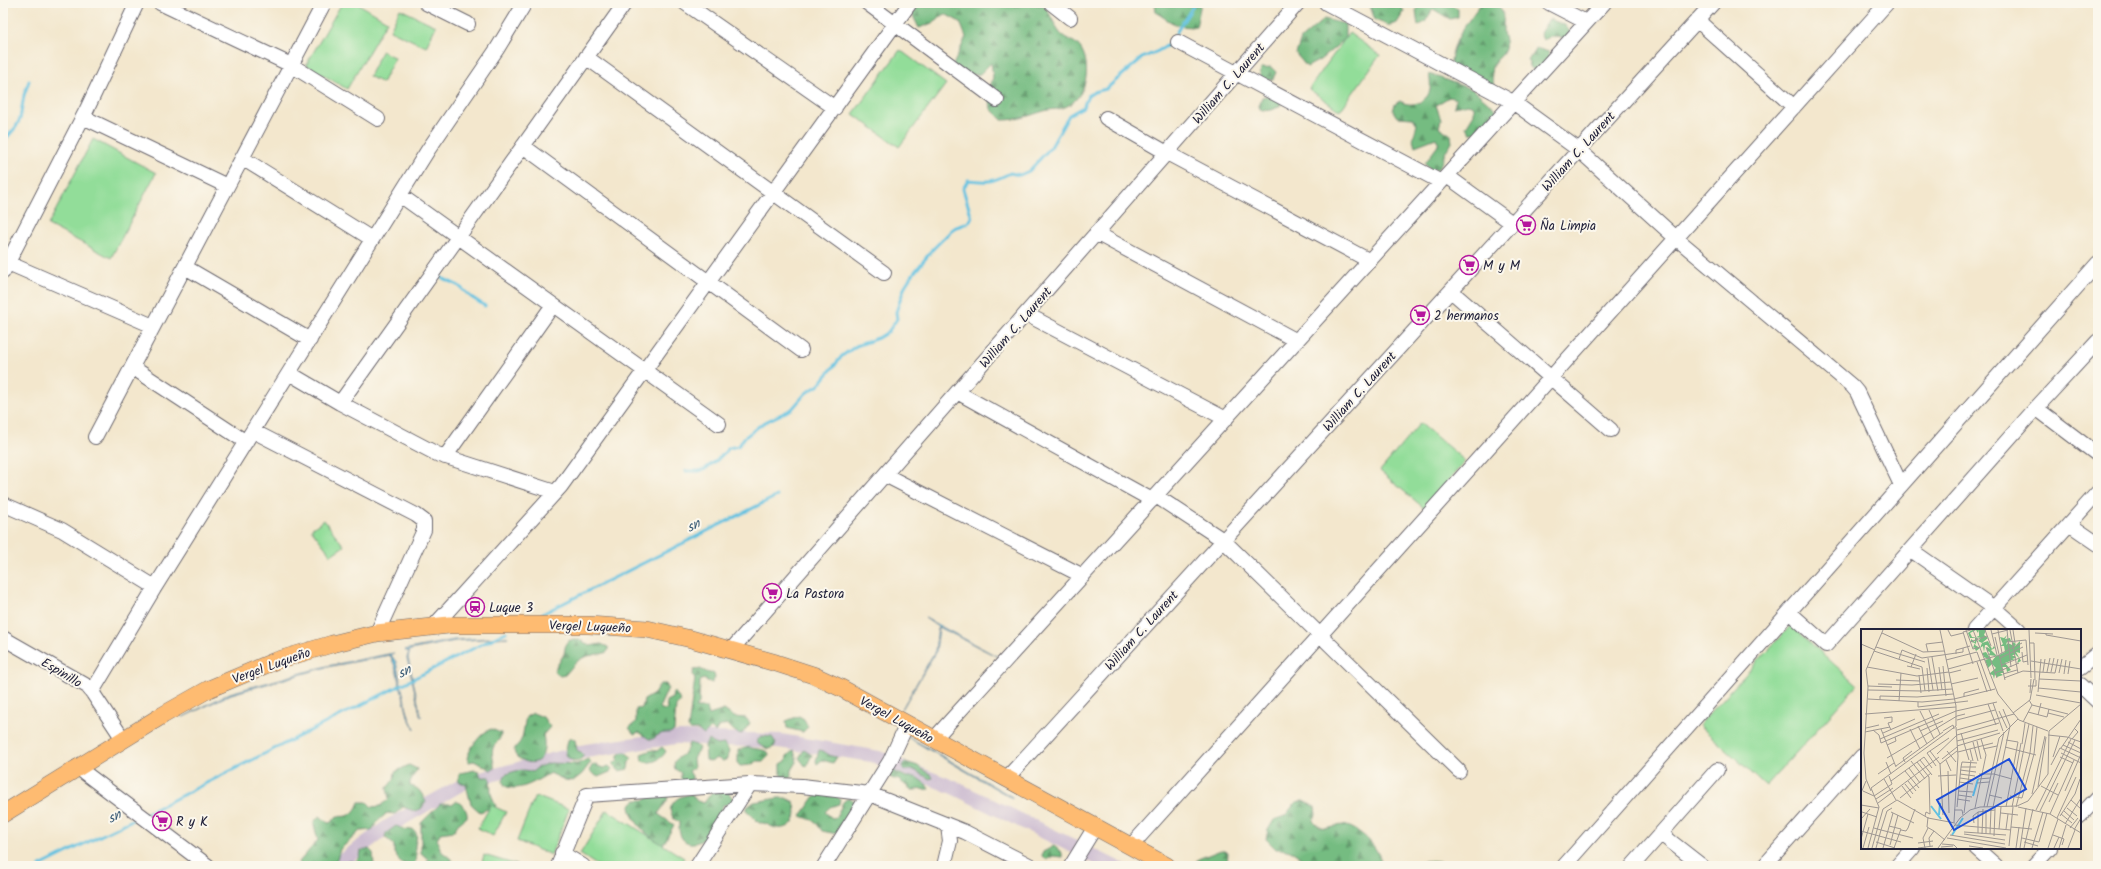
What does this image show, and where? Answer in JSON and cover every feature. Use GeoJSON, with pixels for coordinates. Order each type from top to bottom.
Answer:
{"type":"FeatureCollection","features":[{"type":"Feature","properties":{"kind":"main road","name":"Vergel Luqueño"},"geometry":{"type":"LineString","coordinates":[[3,814],[186,701],[243,674],[303,652],[378,633],[434,626],[590,625],[647,629],[731,650],[813,675],[841,688],[1167,866]]}},
{"type":"Feature","properties":{"kind":"street"},"geometry":{"type":"LineString","coordinates":[[137,3],[82,118],[5,267],[153,326]]}},
{"type":"Feature","properties":{"kind":"street"},"geometry":{"type":"LineString","coordinates":[[160,3],[291,65],[378,119]]}},
{"type":"Feature","properties":{"kind":"street"},"geometry":{"type":"LineString","coordinates":[[95,437],[324,3]]}},
{"type":"Feature","properties":{"kind":"street"},"geometry":{"type":"LineString","coordinates":[[426,3],[468,24]]}},
{"type":"Feature","properties":{"kind":"street"},"geometry":{"type":"LineString","coordinates":[[92,692],[155,587],[372,239],[428,150],[497,50],[525,3]]}},
{"type":"Feature","properties":{"kind":"street"},"geometry":{"type":"LineString","coordinates":[[340,403],[625,3]]}},
{"type":"Feature","properties":{"kind":"street"},"geometry":{"type":"LineString","coordinates":[[685,3],[835,108]]}},
{"type":"Feature","properties":{"kind":"street"},"geometry":{"type":"LineString","coordinates":[[867,3],[997,100]]}},
{"type":"Feature","properties":{"kind":"street"},"geometry":{"type":"LineString","coordinates":[[434,626],[555,492],[910,3]]}},
{"type":"Feature","properties":{"kind":"street"},"geometry":{"type":"LineString","coordinates":[[1051,3],[1070,18]]}},
{"type":"Feature","properties":{"kind":"street","name":"William C. Laurent"},"geometry":{"type":"LineString","coordinates":[[731,650],[1298,3]]}},
{"type":"Feature","properties":{"kind":"street"},"geometry":{"type":"LineString","coordinates":[[1326,3],[1513,102],[1579,150],[1676,238],[1852,386],[1857,392],[1901,485]]}},
{"type":"Feature","properties":{"kind":"street"},"geometry":{"type":"LineString","coordinates":[[1549,3],[1586,22]]}},
{"type":"Feature","properties":{"kind":"street"},"geometry":{"type":"LineString","coordinates":[[934,739],[1604,3]]}},
{"type":"Feature","properties":{"kind":"street","name":"William C. Laurent"},"geometry":{"type":"LineString","coordinates":[[1006,779],[1713,3]]}},
{"type":"Feature","properties":{"kind":"street"},"geometry":{"type":"LineString","coordinates":[[1131,846],[1550,377],[1888,3]]}},
{"type":"Feature","properties":{"kind":"street"},"geometry":{"type":"LineString","coordinates":[[1697,20],[1794,107]]}},
{"type":"Feature","properties":{"kind":"street"},"geometry":{"type":"LineString","coordinates":[[1178,42],[1444,179],[1512,223]]}},
{"type":"Feature","properties":{"kind":"street"},"geometry":{"type":"LineString","coordinates":[[586,57],[884,273]]}},
{"type":"Feature","properties":{"kind":"street"},"geometry":{"type":"LineString","coordinates":[[82,118],[227,186]]}},
{"type":"Feature","properties":{"kind":"street"},"geometry":{"type":"LineString","coordinates":[[1106,118],[1167,153],[1370,261]]}},
{"type":"Feature","properties":{"kind":"street"},"geometry":{"type":"LineString","coordinates":[[523,146],[801,350]]}},
{"type":"Feature","properties":{"kind":"street"},"geometry":{"type":"LineString","coordinates":[[242,158],[372,239]]}},
{"type":"Feature","properties":{"kind":"street"},"geometry":{"type":"LineString","coordinates":[[400,195],[719,424]]}},
{"type":"Feature","properties":{"kind":"street"},"geometry":{"type":"LineString","coordinates":[[1096,233],[1297,341]]}},
{"type":"Feature","properties":{"kind":"street"},"geometry":{"type":"LineString","coordinates":[[1564,866],[2098,263]]}},
{"type":"Feature","properties":{"kind":"street"},"geometry":{"type":"LineString","coordinates":[[185,267],[310,340]]}},
{"type":"Feature","properties":{"kind":"street"},"geometry":{"type":"LineString","coordinates":[[1451,291],[1611,430]]}},
{"type":"Feature","properties":{"kind":"street"},"geometry":{"type":"LineString","coordinates":[[445,457],[553,305]]}},
{"type":"Feature","properties":{"kind":"street"},"geometry":{"type":"LineString","coordinates":[[1026,314],[1226,419]]}},
{"type":"Feature","properties":{"kind":"street"},"geometry":{"type":"LineString","coordinates":[[1789,612],[1826,645],[2036,408],[2098,341]]}},
{"type":"Feature","properties":{"kind":"street"},"geometry":{"type":"LineString","coordinates":[[132,367],[250,436],[416,515],[424,521],[424,530],[378,633]]}},
{"type":"Feature","properties":{"kind":"street"},"geometry":{"type":"LineString","coordinates":[[289,373],[340,403],[445,457],[555,492]]}},
{"type":"Feature","properties":{"kind":"street"},"geometry":{"type":"LineString","coordinates":[[958,392],[1154,498],[1223,540],[1459,771]]}},
{"type":"Feature","properties":{"kind":"street"},"geometry":{"type":"LineString","coordinates":[[2036,408],[2098,455]]}},
{"type":"Feature","properties":{"kind":"street"},"geometry":{"type":"LineString","coordinates":[[884,475],[1083,576]]}},
{"type":"Feature","properties":{"kind":"street"},"geometry":{"type":"LineString","coordinates":[[1975,629],[2098,492]]}},
{"type":"Feature","properties":{"kind":"street"},"geometry":{"type":"LineString","coordinates":[[3,504],[62,530],[155,587]]}},
{"type":"Feature","properties":{"kind":"street"},"geometry":{"type":"LineString","coordinates":[[2069,524],[2098,544]]}},
{"type":"Feature","properties":{"kind":"street"},"geometry":{"type":"LineString","coordinates":[[1911,550],[1994,608],[2018,629]]}},
{"type":"Feature","properties":{"kind":"street","name":"Espinillo"},"geometry":{"type":"LineString","coordinates":[[3,638],[80,682],[92,692],[123,740]]}},
{"type":"Feature","properties":{"kind":"street"},"geometry":{"type":"LineString","coordinates":[[2081,667],[2098,653]]}},
{"type":"Feature","properties":{"kind":"street"},"geometry":{"type":"LineString","coordinates":[[2081,686],[2098,702]]}},
{"type":"Feature","properties":{"kind":"street"},"geometry":{"type":"LineString","coordinates":[[824,866],[890,761],[907,724]]}},
{"type":"Feature","properties":{"kind":"street"},"geometry":{"type":"LineString","coordinates":[[1764,866],[1861,757]]}},
{"type":"Feature","properties":{"kind":"street"},"geometry":{"type":"LineString","coordinates":[[77,767],[208,866]]}},
{"type":"Feature","properties":{"kind":"street"},"geometry":{"type":"LineString","coordinates":[[1632,866],[1717,770]]}},
{"type":"Feature","properties":{"kind":"street"},"geometry":{"type":"LineString","coordinates":[[697,866],[750,784]]}},
{"type":"Feature","properties":{"kind":"street"},"geometry":{"type":"LineString","coordinates":[[583,866],[560,860],[587,795],[750,784],[802,786],[870,794],[965,832],[1031,866]]}},
{"type":"Feature","properties":{"kind":"street"},"geometry":{"type":"LineString","coordinates":[[2081,815],[2098,797]]}},
{"type":"Feature","properties":{"kind":"street"},"geometry":{"type":"LineString","coordinates":[[944,866],[950,841],[948,826]]}},
{"type":"Feature","properties":{"kind":"street"},"geometry":{"type":"LineString","coordinates":[[1071,866],[1095,827]]}},
{"type":"Feature","properties":{"kind":"street"},"geometry":{"type":"LineString","coordinates":[[1661,834],[1702,866]]}},
{"type":"Feature","properties":{"kind":"street"},"geometry":{"type":"LineString","coordinates":[[1897,866],[1912,849]]}},
{"type":"Feature","properties":{"kind":"street"},"geometry":{"type":"LineString","coordinates":[[1977,849],[1996,866]]}},
{"type":"Feature","properties":{"kind":"street"},"geometry":{"type":"LineString","coordinates":[[2033,866],[2049,849]]}},
{"type":"Feature","properties":{"kind":"shaded area"},"geometry":{"type":"Polygon","coordinates":[[[680,731],[782,734],[880,751],[956,781],[1129,866],[1098,866],[949,793],[871,762],[778,748],[677,744],[586,758],[468,788],[391,833],[347,866],[323,866],[384,821],[465,776],[585,744],[680,731]]]}},
{"type":"Feature","properties":{"kind":"green space"},"geometry":{"type":"Polygon","coordinates":[[[342,3],[357,3],[387,21],[347,89],[306,65],[342,3]]]}},
{"type":"Feature","properties":{"kind":"green space"},"geometry":{"type":"Polygon","coordinates":[[[919,3],[1041,3],[1047,9],[1060,33],[1076,43],[1082,50],[1086,63],[1086,79],[1084,87],[1075,100],[1062,108],[1046,110],[1019,118],[1002,120],[991,109],[989,92],[993,77],[991,63],[980,74],[964,76],[953,65],[966,37],[960,22],[945,14],[932,23],[919,28],[912,14],[919,3]]]}},
{"type":"Feature","properties":{"kind":"green space"},"geometry":{"type":"Polygon","coordinates":[[[1155,3],[1201,3],[1196,27],[1184,26],[1170,22],[1156,12],[1155,3]]]}},
{"type":"Feature","properties":{"kind":"green space"},"geometry":{"type":"Polygon","coordinates":[[[1371,3],[1400,3],[1404,12],[1397,23],[1390,26],[1375,20],[1370,6],[1371,3]]]}},
{"type":"Feature","properties":{"kind":"green space"},"geometry":{"type":"Polygon","coordinates":[[[1419,3],[1450,3],[1458,9],[1458,17],[1450,19],[1433,9],[1425,22],[1418,26],[1416,11],[1419,3]]]}},
{"type":"Feature","properties":{"kind":"green space"},"geometry":{"type":"Polygon","coordinates":[[[1481,3],[1494,4],[1501,9],[1503,13],[1505,47],[1503,54],[1492,67],[1491,72],[1494,88],[1451,68],[1451,59],[1456,42],[1481,3]]]}},
{"type":"Feature","properties":{"kind":"green space"},"geometry":{"type":"Polygon","coordinates":[[[400,9],[436,26],[426,47],[390,30],[400,9]]]}},
{"type":"Feature","properties":{"kind":"green space"},"geometry":{"type":"Polygon","coordinates":[[[1324,19],[1345,24],[1345,39],[1320,60],[1307,67],[1296,54],[1301,39],[1324,19]]]}},
{"type":"Feature","properties":{"kind":"green space"},"geometry":{"type":"Polygon","coordinates":[[[1549,19],[1565,25],[1570,32],[1565,38],[1550,37],[1543,40],[1540,33],[1549,19]]]}},
{"type":"Feature","properties":{"kind":"green space"},"geometry":{"type":"Polygon","coordinates":[[[1349,33],[1380,55],[1340,111],[1309,89],[1349,33]]]}},
{"type":"Feature","properties":{"kind":"green space"},"geometry":{"type":"Polygon","coordinates":[[[1536,48],[1549,52],[1550,60],[1538,72],[1531,68],[1528,61],[1536,48]]]}},
{"type":"Feature","properties":{"kind":"green space"},"geometry":{"type":"Polygon","coordinates":[[[900,50],[946,84],[899,147],[853,114],[900,50]]]}},
{"type":"Feature","properties":{"kind":"green space"},"geometry":{"type":"Polygon","coordinates":[[[382,51],[395,58],[382,83],[369,76],[382,51]]]}},
{"type":"Feature","properties":{"kind":"green space"},"geometry":{"type":"Polygon","coordinates":[[[1271,67],[1276,72],[1273,79],[1259,81],[1261,68],[1271,67]]]}},
{"type":"Feature","properties":{"kind":"green space"},"geometry":{"type":"Polygon","coordinates":[[[1429,74],[1474,90],[1498,111],[1478,133],[1470,133],[1466,127],[1474,114],[1474,106],[1468,104],[1454,107],[1456,99],[1449,97],[1436,105],[1441,120],[1439,127],[1451,135],[1452,143],[1447,149],[1437,170],[1430,169],[1425,163],[1439,144],[1436,138],[1415,146],[1413,139],[1417,124],[1413,118],[1397,117],[1393,111],[1395,104],[1400,101],[1413,104],[1422,101],[1425,98],[1430,90],[1429,74]]]}},
{"type":"Feature","properties":{"kind":"green space"},"geometry":{"type":"Polygon","coordinates":[[[1276,93],[1283,102],[1281,104],[1276,108],[1266,111],[1260,109],[1259,106],[1262,97],[1276,93]]]}},
{"type":"Feature","properties":{"kind":"green space"},"geometry":{"type":"Polygon","coordinates":[[[93,139],[156,173],[111,258],[48,225],[93,139]]]}},
{"type":"Feature","properties":{"kind":"green space"},"geometry":{"type":"Polygon","coordinates":[[[1420,423],[1465,461],[1425,509],[1380,471],[1420,423]]]}},
{"type":"Feature","properties":{"kind":"green space"},"geometry":{"type":"Polygon","coordinates":[[[324,520],[344,546],[331,555],[311,529],[324,520]]]}},
{"type":"Feature","properties":{"kind":"green space"},"geometry":{"type":"Polygon","coordinates":[[[1791,625],[1857,685],[1766,786],[1699,725],[1791,625]]]}},
{"type":"Feature","properties":{"kind":"green space"},"geometry":{"type":"Polygon","coordinates":[[[570,640],[581,640],[590,646],[601,644],[608,647],[608,651],[580,659],[565,675],[560,676],[554,671],[564,654],[566,643],[570,640]]]}},
{"type":"Feature","properties":{"kind":"green space"},"geometry":{"type":"Polygon","coordinates":[[[700,669],[709,673],[714,673],[715,678],[712,683],[703,679],[700,681],[699,703],[696,708],[707,708],[709,715],[724,710],[734,717],[746,718],[750,723],[742,734],[737,733],[726,724],[719,726],[715,732],[711,728],[704,735],[698,730],[691,730],[688,728],[695,679],[693,674],[694,670],[700,669]]]}},
{"type":"Feature","properties":{"kind":"green space"},"geometry":{"type":"Polygon","coordinates":[[[660,684],[666,684],[668,688],[660,706],[661,709],[667,710],[666,701],[672,698],[673,692],[675,692],[681,702],[676,706],[674,731],[662,733],[653,739],[649,739],[639,732],[634,734],[629,728],[636,722],[636,709],[642,708],[644,700],[654,694],[660,684]]]}},
{"type":"Feature","properties":{"kind":"green space"},"geometry":{"type":"Polygon","coordinates":[[[533,713],[543,717],[550,727],[543,735],[544,750],[542,755],[539,760],[530,763],[517,757],[514,750],[522,738],[526,717],[533,713]]]}},
{"type":"Feature","properties":{"kind":"green space"},"geometry":{"type":"Polygon","coordinates":[[[799,716],[804,719],[808,727],[803,732],[787,728],[786,721],[799,716]]]}},
{"type":"Feature","properties":{"kind":"green space"},"geometry":{"type":"Polygon","coordinates":[[[491,729],[501,733],[500,738],[493,748],[492,754],[494,769],[491,770],[474,761],[469,762],[467,758],[476,741],[491,729]]]}},
{"type":"Feature","properties":{"kind":"green space"},"geometry":{"type":"Polygon","coordinates":[[[761,736],[772,737],[776,743],[774,747],[768,749],[758,744],[757,741],[761,736]]]}},
{"type":"Feature","properties":{"kind":"green space"},"geometry":{"type":"Polygon","coordinates":[[[571,738],[575,740],[577,750],[584,755],[579,761],[571,760],[565,755],[568,740],[571,738]]]}},
{"type":"Feature","properties":{"kind":"green space"},"geometry":{"type":"Polygon","coordinates":[[[709,740],[716,745],[724,744],[729,751],[727,759],[723,761],[716,758],[711,762],[706,760],[705,745],[709,740]]]}},
{"type":"Feature","properties":{"kind":"green space"},"geometry":{"type":"Polygon","coordinates":[[[689,743],[696,745],[699,748],[693,759],[694,768],[689,771],[692,779],[685,783],[681,779],[681,773],[675,769],[674,765],[676,760],[685,752],[689,743]]]}},
{"type":"Feature","properties":{"kind":"green space"},"geometry":{"type":"Polygon","coordinates":[[[662,747],[666,751],[659,759],[652,762],[642,761],[641,754],[652,750],[657,751],[662,747]]]}},
{"type":"Feature","properties":{"kind":"green space"},"geometry":{"type":"Polygon","coordinates":[[[749,747],[768,752],[769,756],[763,761],[757,761],[751,765],[740,766],[738,764],[738,750],[749,747]]]}},
{"type":"Feature","properties":{"kind":"green space"},"geometry":{"type":"Polygon","coordinates":[[[794,750],[797,762],[792,770],[791,778],[784,780],[781,776],[781,764],[786,761],[787,756],[794,750]]]}},
{"type":"Feature","properties":{"kind":"green space"},"geometry":{"type":"Polygon","coordinates":[[[804,750],[812,755],[806,767],[799,758],[804,750]]]}},
{"type":"Feature","properties":{"kind":"green space"},"geometry":{"type":"Polygon","coordinates":[[[819,750],[837,757],[833,763],[822,760],[817,764],[816,761],[819,750]]]}},
{"type":"Feature","properties":{"kind":"green space"},"geometry":{"type":"Polygon","coordinates":[[[623,752],[627,753],[632,759],[629,762],[628,769],[619,771],[613,764],[618,760],[618,755],[623,752]]]}},
{"type":"Feature","properties":{"kind":"green space"},"geometry":{"type":"Polygon","coordinates":[[[588,759],[591,762],[582,774],[573,781],[565,780],[550,773],[528,785],[517,788],[505,786],[503,782],[505,775],[515,771],[526,770],[532,772],[538,767],[550,763],[577,764],[588,759]]]}},
{"type":"Feature","properties":{"kind":"green space"},"geometry":{"type":"Polygon","coordinates":[[[905,762],[918,766],[930,774],[933,778],[930,779],[914,770],[904,770],[902,765],[905,762]]]}},
{"type":"Feature","properties":{"kind":"green space"},"geometry":{"type":"Polygon","coordinates":[[[593,764],[603,768],[609,766],[612,769],[610,772],[598,777],[589,771],[593,764]]]}},
{"type":"Feature","properties":{"kind":"green space"},"geometry":{"type":"Polygon","coordinates":[[[409,765],[417,769],[410,782],[410,786],[416,788],[422,794],[426,802],[421,809],[414,811],[403,807],[395,814],[387,813],[378,821],[372,830],[360,831],[340,849],[337,860],[330,862],[326,866],[301,866],[299,862],[318,840],[314,821],[320,816],[328,823],[332,822],[337,816],[348,816],[355,810],[359,802],[367,802],[372,807],[380,806],[389,799],[387,788],[394,779],[395,772],[409,765]]]}},
{"type":"Feature","properties":{"kind":"green space"},"geometry":{"type":"Polygon","coordinates":[[[475,770],[479,771],[481,777],[490,777],[491,794],[496,806],[480,812],[471,804],[466,785],[458,781],[460,773],[475,770]]]}},
{"type":"Feature","properties":{"kind":"green space"},"geometry":{"type":"Polygon","coordinates":[[[892,770],[906,777],[916,777],[926,784],[929,789],[912,790],[899,780],[891,778],[889,775],[892,770]]]}},
{"type":"Feature","properties":{"kind":"green space"},"geometry":{"type":"Polygon","coordinates":[[[712,792],[728,792],[734,800],[731,804],[723,805],[717,826],[710,835],[697,842],[686,842],[679,832],[679,822],[673,818],[670,810],[671,806],[678,799],[691,794],[697,801],[704,803],[712,792]]]}},
{"type":"Feature","properties":{"kind":"green space"},"geometry":{"type":"Polygon","coordinates":[[[656,793],[668,794],[667,801],[658,814],[674,825],[663,845],[652,838],[637,823],[633,817],[630,805],[636,800],[645,800],[656,793]]]}},
{"type":"Feature","properties":{"kind":"green space"},"geometry":{"type":"Polygon","coordinates":[[[833,793],[840,799],[839,804],[830,807],[825,812],[832,818],[837,817],[843,802],[848,798],[855,801],[837,834],[822,831],[815,821],[801,816],[815,796],[833,793]]]}},
{"type":"Feature","properties":{"kind":"green space"},"geometry":{"type":"Polygon","coordinates":[[[535,796],[569,809],[551,855],[517,841],[535,796]]]}},
{"type":"Feature","properties":{"kind":"green space"},"geometry":{"type":"Polygon","coordinates":[[[786,798],[794,802],[796,812],[795,817],[794,821],[788,827],[777,828],[764,823],[759,823],[747,811],[747,807],[754,802],[786,798]]]}},
{"type":"Feature","properties":{"kind":"green space"},"geometry":{"type":"Polygon","coordinates":[[[456,801],[467,812],[467,817],[458,824],[454,831],[440,833],[437,840],[441,851],[451,859],[452,866],[429,866],[427,861],[429,860],[421,853],[421,823],[440,804],[452,804],[456,801]]]}},
{"type":"Feature","properties":{"kind":"green space"},"geometry":{"type":"Polygon","coordinates":[[[1303,801],[1315,807],[1316,815],[1313,821],[1318,826],[1326,829],[1342,825],[1347,826],[1365,836],[1378,853],[1382,866],[1306,866],[1301,858],[1294,853],[1276,849],[1266,839],[1268,830],[1274,820],[1285,816],[1296,802],[1303,801]]]}},
{"type":"Feature","properties":{"kind":"green space"},"geometry":{"type":"Polygon","coordinates":[[[491,805],[506,812],[493,836],[478,828],[491,805]]]}},
{"type":"Feature","properties":{"kind":"green space"},"geometry":{"type":"Polygon","coordinates":[[[607,810],[684,858],[679,866],[598,866],[580,854],[607,810]]]}},
{"type":"Feature","properties":{"kind":"green space"},"geometry":{"type":"Polygon","coordinates":[[[396,826],[406,830],[413,829],[416,833],[416,860],[413,865],[401,863],[394,853],[394,845],[385,837],[386,833],[396,826]]]}},
{"type":"Feature","properties":{"kind":"green space"},"geometry":{"type":"Polygon","coordinates":[[[1054,846],[1062,853],[1062,857],[1053,856],[1046,860],[1042,856],[1043,852],[1054,846]]]}},
{"type":"Feature","properties":{"kind":"green space"},"geometry":{"type":"Polygon","coordinates":[[[369,849],[373,853],[374,866],[341,866],[348,865],[349,861],[355,862],[360,857],[361,851],[369,849]]]}},
{"type":"Feature","properties":{"kind":"green space"},"geometry":{"type":"Polygon","coordinates":[[[1221,850],[1228,852],[1227,866],[1194,866],[1198,859],[1221,850]]]}},
{"type":"Feature","properties":{"kind":"green space"},"geometry":{"type":"Polygon","coordinates":[[[484,855],[520,866],[481,866],[484,855]]]}},
{"type":"Feature","properties":{"kind":"green space"},"geometry":{"type":"Polygon","coordinates":[[[1438,861],[1453,866],[1402,866],[1406,863],[1438,861]]]}},
{"type":"Feature","properties":{"kind":"water"},"geometry":{"type":"Polygon","coordinates":[[[925,618],[1000,658],[939,627],[936,651],[902,709],[935,651],[938,627],[925,618]]]}},
{"type":"Feature","properties":{"kind":"water"},"geometry":{"type":"Polygon","coordinates":[[[508,637],[455,641],[410,650],[408,658],[421,717],[407,658],[409,651],[404,650],[454,640],[508,637]]]}},
{"type":"Feature","properties":{"kind":"water"},"geometry":{"type":"Polygon","coordinates":[[[394,653],[391,655],[396,662],[406,706],[397,673],[390,655],[327,667],[231,694],[183,717],[230,693],[327,666],[394,653]]]}},
{"type":"Feature","properties":{"kind":"water"},"geometry":{"type":"Polygon","coordinates":[[[406,706],[411,721],[415,730],[408,716],[406,706]]]}},
{"type":"Feature","properties":{"kind":"water"},"geometry":{"type":"Polygon","coordinates":[[[909,738],[1012,797],[1012,798],[909,738]]]}},
{"type":"Feature","properties":{"kind":"waterway"},"geometry":{"type":"LineString","coordinates":[[1176,33],[1195,3]]}},
{"type":"Feature","properties":{"kind":"waterway"},"geometry":{"type":"LineString","coordinates":[[686,471],[699,471],[705,469],[729,448],[738,446],[744,438],[763,423],[792,409],[806,393],[819,385],[842,356],[856,346],[878,338],[888,332],[897,319],[896,312],[905,286],[910,278],[933,249],[954,228],[967,223],[972,218],[963,189],[968,180],[990,181],[1010,173],[1020,175],[1029,171],[1051,147],[1069,115],[1083,107],[1088,96],[1094,92],[1106,89],[1142,58],[1168,45]]}},
{"type":"Feature","properties":{"kind":"waterway"},"geometry":{"type":"LineString","coordinates":[[3,142],[16,127],[20,119],[24,95],[29,81]]}},
{"type":"Feature","properties":{"kind":"waterway"},"geometry":{"type":"LineString","coordinates":[[438,276],[459,286],[471,297],[485,306]]}},
{"type":"Feature","properties":{"kind":"waterway","name":"sn"},"geometry":{"type":"LineString","coordinates":[[534,618],[777,496]]}},
{"type":"Feature","properties":{"kind":"waterway","name":"sn"},"geometry":{"type":"LineString","coordinates":[[145,814],[506,632]]}},
{"type":"Feature","properties":{"kind":"waterway","name":"sn"},"geometry":{"type":"LineString","coordinates":[[40,866],[136,818]]}},
{"type":"Feature","properties":{"kind":"place","name":"Ña Limpia"},"geometry":{"type":"Point","coordinates":[1526,225]}},
{"type":"Feature","properties":{"kind":"place","name":"M y M"},"geometry":{"type":"Point","coordinates":[1469,265]}},
{"type":"Feature","properties":{"kind":"place","name":"2 hermanos"},"geometry":{"type":"Point","coordinates":[1420,315]}},
{"type":"Feature","properties":{"kind":"place","name":"La Pastora"},"geometry":{"type":"Point","coordinates":[772,593]}},
{"type":"Feature","properties":{"kind":"place","name":"Luque 3"},"geometry":{"type":"Point","coordinates":[475,607]}},
{"type":"Feature","properties":{"kind":"place","name":"R y K"},"geometry":{"type":"Point","coordinates":[162,821]}}]}
